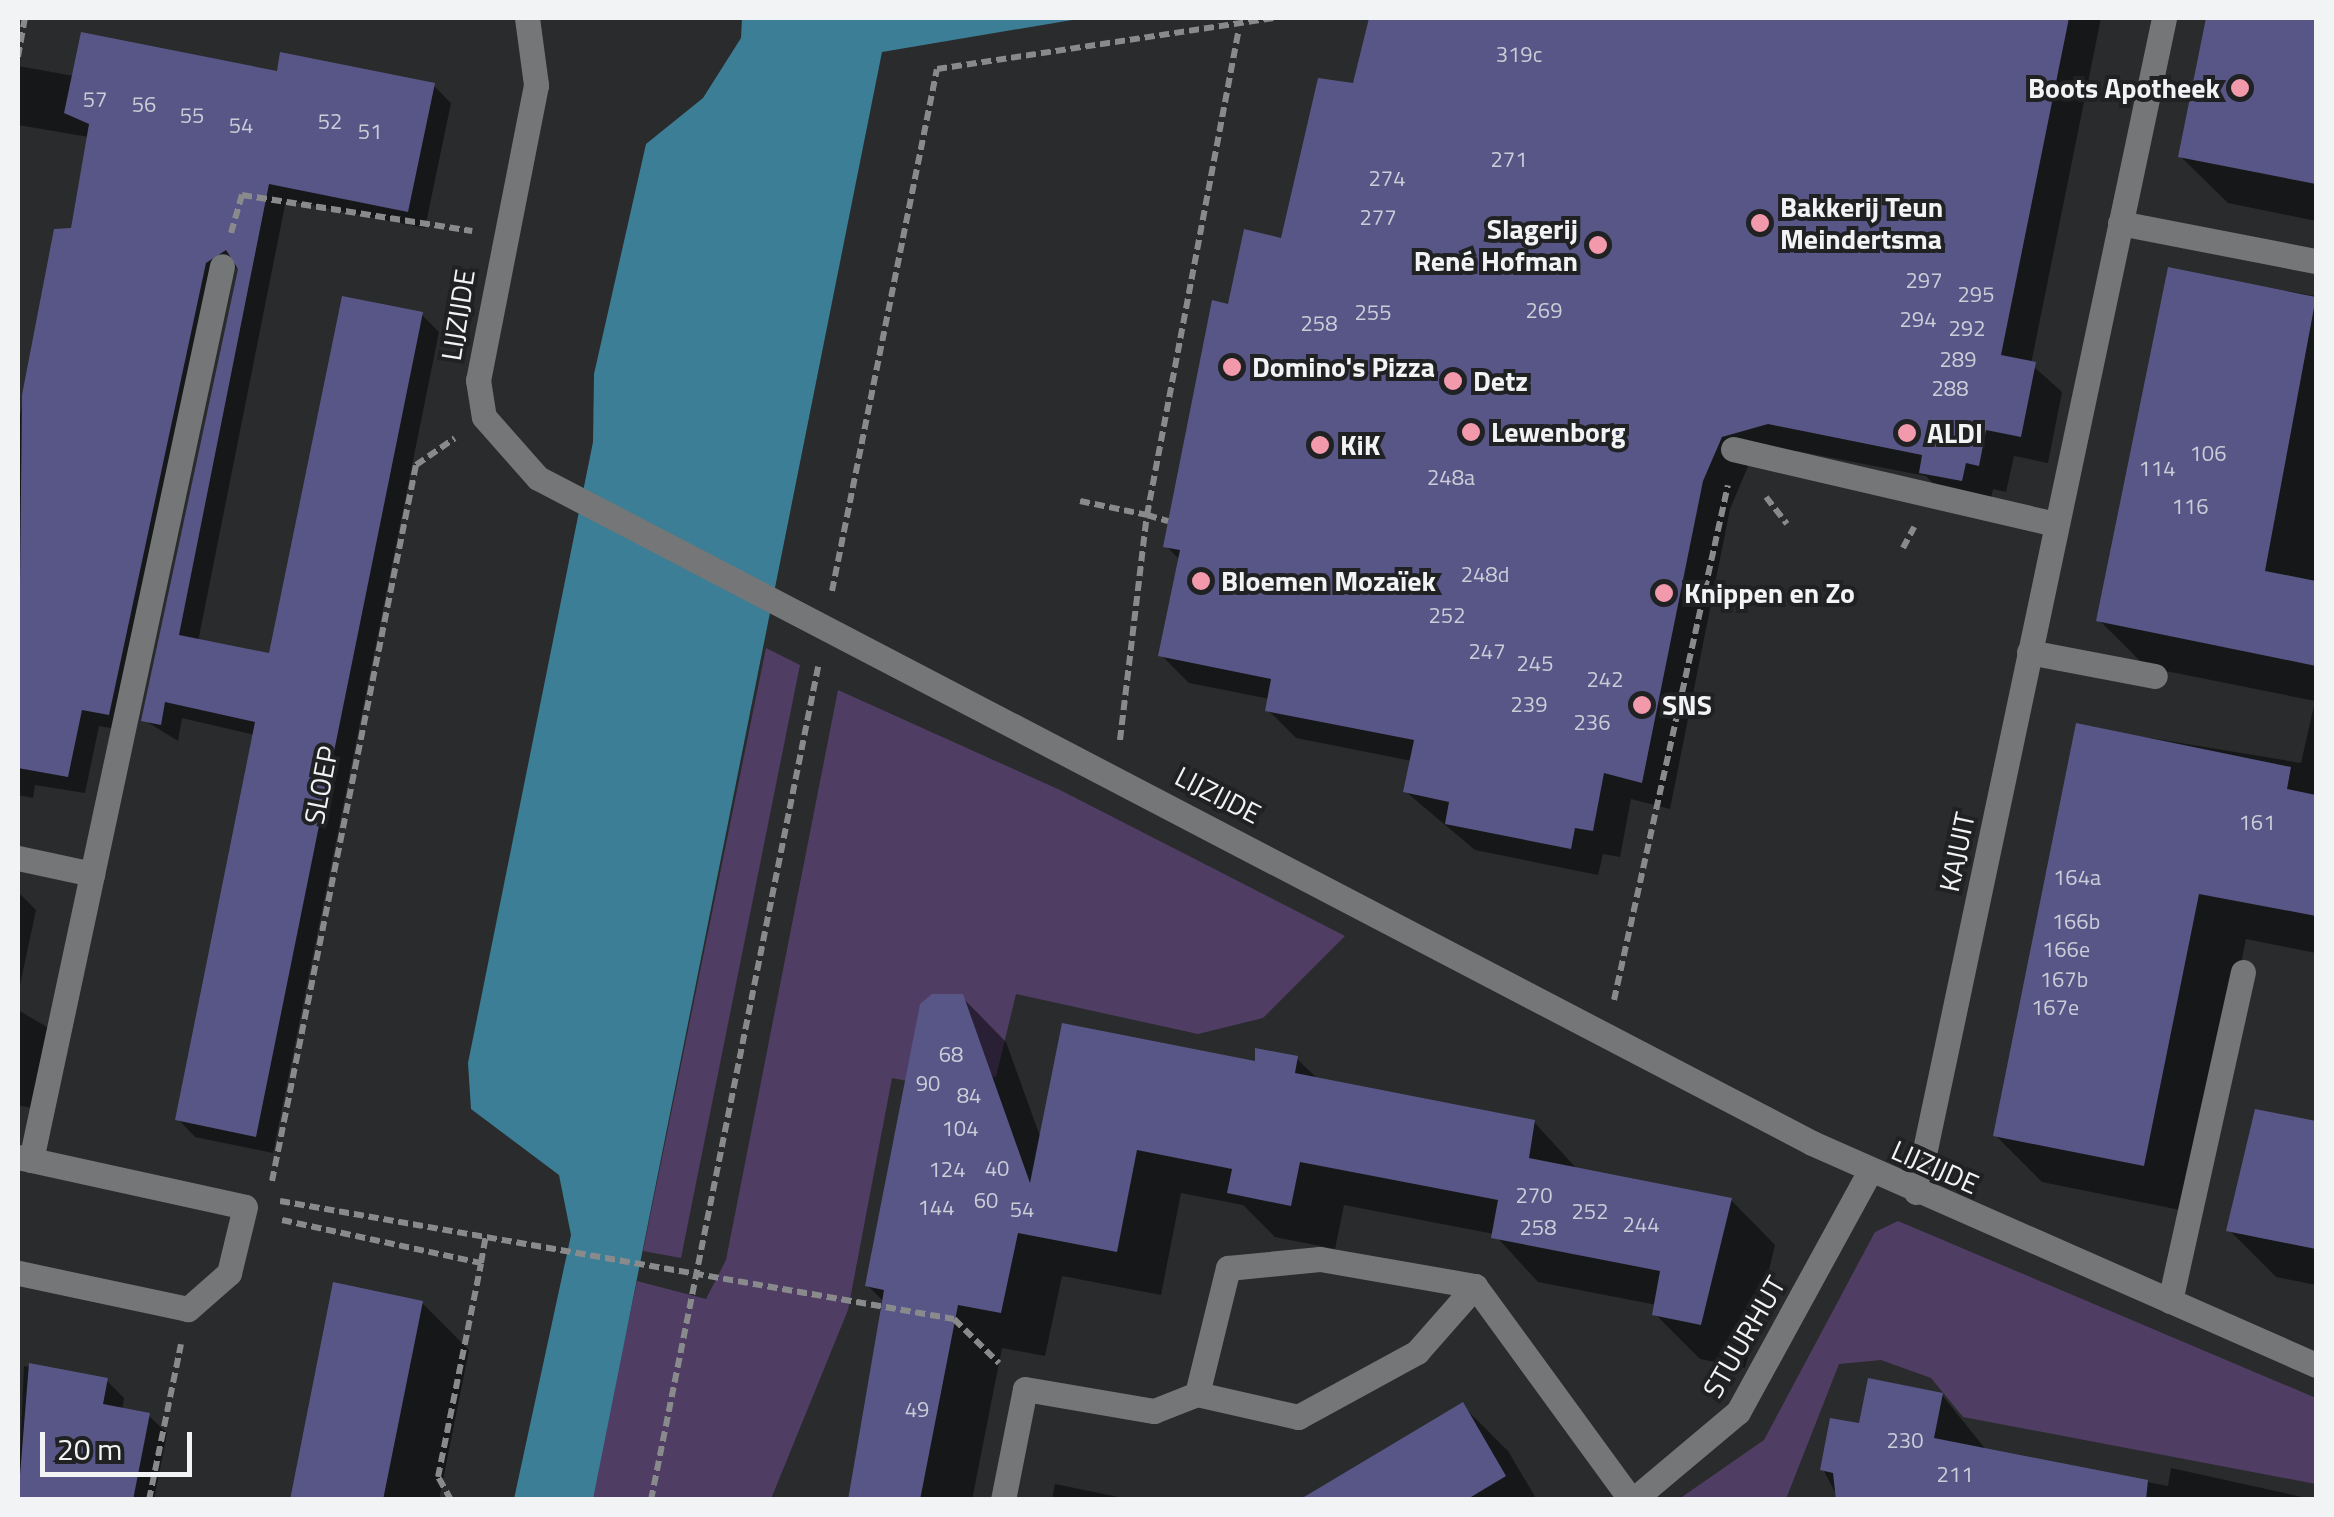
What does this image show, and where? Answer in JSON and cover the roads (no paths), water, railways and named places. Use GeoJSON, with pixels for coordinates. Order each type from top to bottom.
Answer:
{"type":"FeatureCollection","features":[{"type":"Feature","properties":{"kind":"street","name":"LIJZIJDE"},"geometry":{"type":"LineString","coordinates":[[527,18],[536,85],[502,236],[478,380],[484,417],[538,478],[1870,1171],[2316,1364]]}},
{"type":"Feature","properties":{"kind":"street","name":"KAJUIT"},"geometry":{"type":"LineString","coordinates":[[1916,1192],[2164,18]]}},
{"type":"Feature","properties":{"kind":"street"},"geometry":{"type":"LineString","coordinates":[[2120,224],[2316,261]]}},
{"type":"Feature","properties":{"kind":"street"},"geometry":{"type":"LineString","coordinates":[[18,1273],[188,1309],[228,1272],[245,1206],[24,1159],[92,874],[222,266]]}},
{"type":"Feature","properties":{"kind":"street"},"geometry":{"type":"LineString","coordinates":[[1734,452],[2056,524]]}},
{"type":"Feature","properties":{"kind":"street"},"geometry":{"type":"LineString","coordinates":[[2029,652],[2155,676]]}},
{"type":"Feature","properties":{"kind":"street"},"geometry":{"type":"LineString","coordinates":[[18,858],[92,874]]}},
{"type":"Feature","properties":{"kind":"street"},"geometry":{"type":"LineString","coordinates":[[2170,1301],[2243,972]]}},
{"type":"Feature","properties":{"kind":"street","name":"STUURHUT"},"geometry":{"type":"LineString","coordinates":[[1475,1286],[1632,1500],[1738,1412],[1870,1171]]}},
{"type":"Feature","properties":{"kind":"street"},"geometry":{"type":"LineString","coordinates":[[1198,1394],[1228,1268],[1320,1260],[1475,1286]]}},
{"type":"Feature","properties":{"kind":"street"},"geometry":{"type":"LineString","coordinates":[[1003,1500],[1025,1389],[1154,1411],[1198,1394],[1298,1417],[1417,1352],[1475,1286]]}},
{"type":"Feature","properties":{"kind":"water"},"geometry":{"type":"Polygon","coordinates":[[[742,18],[1084,18],[882,52],[593,1499],[514,1499],[571,1235],[559,1175],[471,1109],[468,1063],[593,442],[594,374],[646,144],[703,98],[741,38],[742,18]]]}},
{"type":"Feature","properties":{"kind":"place","name":"Boots Apotheek"},"geometry":{"type":"Point","coordinates":[2240,88]}},
{"type":"Feature","properties":{"kind":"place","name":"Bakkerij Teun Meindertsma"},"geometry":{"type":"Point","coordinates":[1760,223]}},
{"type":"Feature","properties":{"kind":"place","name":"Slagerij René Hofman"},"geometry":{"type":"Point","coordinates":[1598,245]}},
{"type":"Feature","properties":{"kind":"place","name":"Domino's Pizza"},"geometry":{"type":"Point","coordinates":[1232,367]}},
{"type":"Feature","properties":{"kind":"place","name":"Detz"},"geometry":{"type":"Point","coordinates":[1453,381]}},
{"type":"Feature","properties":{"kind":"place","name":"Lewenborg"},"geometry":{"type":"Point","coordinates":[1471,432]}},
{"type":"Feature","properties":{"kind":"place","name":"ALDI"},"geometry":{"type":"Point","coordinates":[1907,433]}},
{"type":"Feature","properties":{"kind":"place","name":"KiK"},"geometry":{"type":"Point","coordinates":[1320,445]}},
{"type":"Feature","properties":{"kind":"place","name":"Bloemen Mozaïek"},"geometry":{"type":"Point","coordinates":[1201,581]}},
{"type":"Feature","properties":{"kind":"place","name":"Knippen en Zo"},"geometry":{"type":"Point","coordinates":[1664,593]}},
{"type":"Feature","properties":{"kind":"place","name":"SNS"},"geometry":{"type":"Point","coordinates":[1642,705]}}]}
